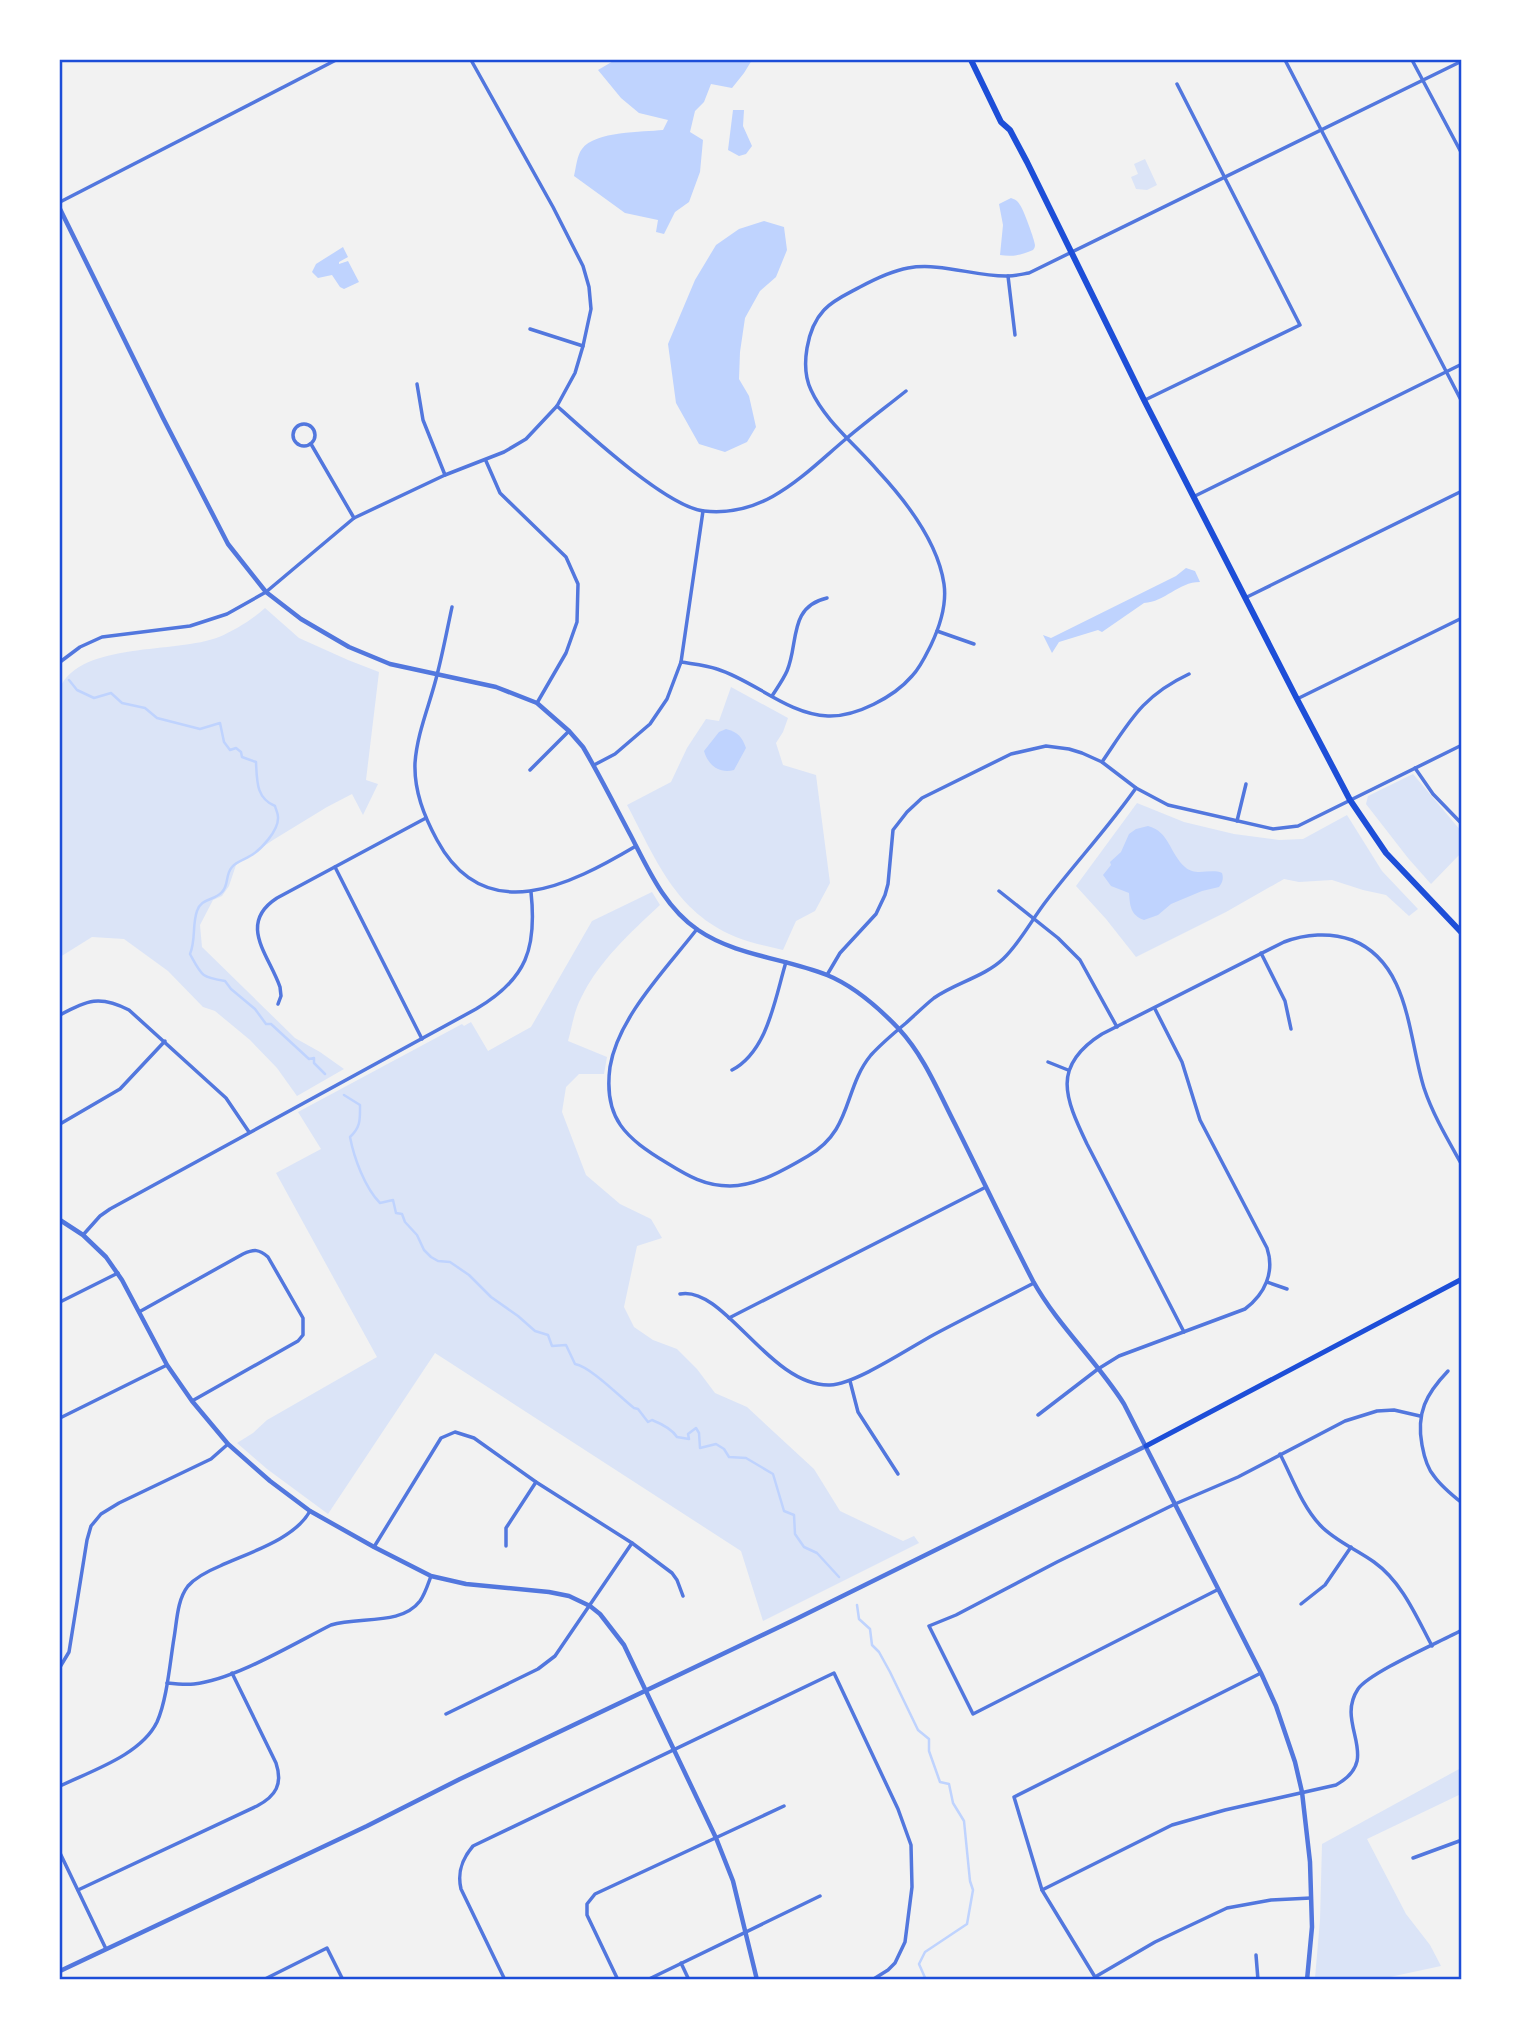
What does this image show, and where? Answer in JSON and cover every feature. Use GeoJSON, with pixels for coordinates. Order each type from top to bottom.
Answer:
{"type":"FeatureCollection","features":[{"type":"Feature","properties":{"kind":"main road"},"geometry":{"type":"LineString","coordinates":[[971,60],[1001,122],[1010,130],[1027,162],[1193,497],[1350,800],[1386,853],[1461,933]]}},
{"type":"Feature","properties":{"kind":"main road"},"geometry":{"type":"LineString","coordinates":[[1146,1446],[1461,1279]]}},
{"type":"Feature","properties":{"kind":"street"},"geometry":{"type":"LineString","coordinates":[[60,202],[336,60]]}},
{"type":"Feature","properties":{"kind":"street"},"geometry":{"type":"LineString","coordinates":[[60,662],[80,647],[102,637],[190,626],[227,614],[266,592],[354,518],[445,475],[486,460],[526,439],[557,406],[575,373],[583,346],[591,309],[589,288],[583,266],[553,207],[471,60]]}},
{"type":"Feature","properties":{"kind":"street"},"geometry":{"type":"LineString","coordinates":[[1285,60],[1461,402]]}},
{"type":"Feature","properties":{"kind":"street"},"geometry":{"type":"LineString","coordinates":[[1412,60],[1461,154]]}},
{"type":"Feature","properties":{"kind":"street"},"geometry":{"type":"LineString","coordinates":[[681,662],[717,668],[799,710],[815,715],[839,716],[862,710],[903,686],[915,674],[937,631],[945,597],[944,584],[938,561],[919,524],[904,500],[820,407],[809,388],[806,365],[808,345],[814,324],[825,308],[875,279],[910,267],[944,268],[1008,276],[1029,272],[1461,61]]}},
{"type":"Feature","properties":{"kind":"street"},"geometry":{"type":"LineString","coordinates":[[1144,400],[1300,325],[1177,84]]}},
{"type":"Feature","properties":{"kind":"street"},"geometry":{"type":"LineString","coordinates":[[60,209],[228,544],[266,592],[301,619],[349,648],[390,664],[496,687],[537,703],[583,747],[661,890],[684,918],[725,945],[828,975],[867,1000],[899,1029],[926,1067],[1034,1283],[1074,1341],[1117,1392],[1276,1706],[1295,1762],[1307,1829],[1312,1927],[1307,1979]]}},
{"type":"Feature","properties":{"kind":"street"},"geometry":{"type":"LineString","coordinates":[[1008,276],[1016,335]]}},
{"type":"Feature","properties":{"kind":"street"},"geometry":{"type":"LineString","coordinates":[[530,329],[583,346]]}},
{"type":"Feature","properties":{"kind":"street"},"geometry":{"type":"LineString","coordinates":[[1193,497],[1461,364]]}},
{"type":"Feature","properties":{"kind":"street"},"geometry":{"type":"LineString","coordinates":[[417,384],[423,420],[445,475]]}},
{"type":"Feature","properties":{"kind":"street"},"geometry":{"type":"LineString","coordinates":[[557,406],[668,496],[703,511],[734,510],[762,502],[783,492],[906,391]]}},
{"type":"Feature","properties":{"kind":"street"},"geometry":{"type":"LineString","coordinates":[[299,425],[313,427],[315,438],[311,444],[300,445],[295,441],[293,434],[299,425]]}},
{"type":"Feature","properties":{"kind":"street"},"geometry":{"type":"LineString","coordinates":[[311,444],[354,518]]}},
{"type":"Feature","properties":{"kind":"street"},"geometry":{"type":"LineString","coordinates":[[486,460],[500,492],[566,557],[578,584],[577,622],[566,653],[537,703]]}},
{"type":"Feature","properties":{"kind":"street"},"geometry":{"type":"LineString","coordinates":[[1245,598],[1461,491]]}},
{"type":"Feature","properties":{"kind":"street"},"geometry":{"type":"LineString","coordinates":[[593,765],[614,754],[650,724],[667,699],[681,662],[703,511]]}},
{"type":"Feature","properties":{"kind":"street"},"geometry":{"type":"LineString","coordinates":[[772,696],[788,670],[794,636],[801,617],[808,606],[827,598]]}},
{"type":"Feature","properties":{"kind":"street"},"geometry":{"type":"LineString","coordinates":[[452,607],[416,755],[416,781],[426,818],[451,863],[471,881],[492,889],[531,892],[564,883],[636,846]]}},
{"type":"Feature","properties":{"kind":"street"},"geometry":{"type":"LineString","coordinates":[[1297,699],[1461,618]]}},
{"type":"Feature","properties":{"kind":"street"},"geometry":{"type":"LineString","coordinates":[[937,631],[974,644]]}},
{"type":"Feature","properties":{"kind":"street"},"geometry":{"type":"LineString","coordinates":[[1102,762],[1136,711],[1160,689],[1189,674]]}},
{"type":"Feature","properties":{"kind":"street"},"geometry":{"type":"LineString","coordinates":[[530,770],[569,731]]}},
{"type":"Feature","properties":{"kind":"street"},"geometry":{"type":"LineString","coordinates":[[828,975],[840,953],[876,914],[888,884],[893,830],[907,812],[922,798],[999,759],[1035,747],[1069,749],[1102,762],[1136,788],[1168,805],[1273,829],[1298,826],[1461,745]]}},
{"type":"Feature","properties":{"kind":"street"},"geometry":{"type":"LineString","coordinates":[[1415,768],[1433,794],[1461,824]]}},
{"type":"Feature","properties":{"kind":"street"},"geometry":{"type":"LineString","coordinates":[[1237,821],[1246,784]]}},
{"type":"Feature","properties":{"kind":"street"},"geometry":{"type":"LineString","coordinates":[[697,929],[629,1020],[613,1054],[609,1083],[612,1107],[629,1137],[695,1180],[720,1185],[741,1185],[764,1178],[818,1150],[831,1138],[839,1126],[864,1065],[880,1046],[935,998],[1002,960],[1136,788]]}},
{"type":"Feature","properties":{"kind":"street"},"geometry":{"type":"LineString","coordinates":[[278,1004],[280,987],[257,934],[259,918],[268,904],[426,818]]}},
{"type":"Feature","properties":{"kind":"street"},"geometry":{"type":"LineString","coordinates":[[335,867],[422,1039]]}},
{"type":"Feature","properties":{"kind":"street"},"geometry":{"type":"LineString","coordinates":[[999,891],[1058,938],[1080,960],[1116,1027]]}},
{"type":"Feature","properties":{"kind":"street"},"geometry":{"type":"LineString","coordinates":[[83,1235],[100,1216],[248,1132],[489,1002],[516,976],[531,945],[534,918],[531,892]]}},
{"type":"Feature","properties":{"kind":"street"},"geometry":{"type":"LineString","coordinates":[[1184,1332],[1073,1115],[1067,1088],[1068,1070],[1086,1045],[1261,953],[1296,938],[1326,935],[1343,937],[1380,959],[1389,969],[1399,990],[1424,1088],[1461,1165]]}},
{"type":"Feature","properties":{"kind":"street"},"geometry":{"type":"LineString","coordinates":[[1261,953],[1285,1001],[1292,1029]]}},
{"type":"Feature","properties":{"kind":"street"},"geometry":{"type":"LineString","coordinates":[[732,1070],[749,1056],[769,1022],[786,962]]}},
{"type":"Feature","properties":{"kind":"street"},"geometry":{"type":"LineString","coordinates":[[60,1015],[88,1001],[103,1000],[129,1010],[226,1098],[248,1132]]}},
{"type":"Feature","properties":{"kind":"street"},"geometry":{"type":"LineString","coordinates":[[1038,1415],[1098,1369],[1125,1353],[1245,1309],[1258,1297],[1267,1282],[1270,1265],[1267,1248],[1200,1120],[1182,1062],[1155,1009]]}},
{"type":"Feature","properties":{"kind":"street"},"geometry":{"type":"LineString","coordinates":[[60,1124],[120,1089],[165,1041]]}},
{"type":"Feature","properties":{"kind":"street"},"geometry":{"type":"LineString","coordinates":[[1048,1062],[1068,1070]]}},
{"type":"Feature","properties":{"kind":"street"},"geometry":{"type":"LineString","coordinates":[[729,1318],[986,1186]]}},
{"type":"Feature","properties":{"kind":"street"},"geometry":{"type":"LineString","coordinates":[[60,1220],[83,1235],[106,1257],[118,1273],[167,1365],[192,1401],[228,1444],[310,1511],[431,1576],[466,1584],[569,1596],[600,1614],[618,1634],[716,1838],[733,1881],[757,1979]]}},
{"type":"Feature","properties":{"kind":"street"},"geometry":{"type":"LineString","coordinates":[[139,1312],[252,1250],[260,1250],[268,1257],[303,1318],[303,1335],[192,1401]]}},
{"type":"Feature","properties":{"kind":"street"},"geometry":{"type":"LineString","coordinates":[[60,1302],[118,1273]]}},
{"type":"Feature","properties":{"kind":"street"},"geometry":{"type":"LineString","coordinates":[[1267,1282],[1287,1289]]}},
{"type":"Feature","properties":{"kind":"street"},"geometry":{"type":"LineString","coordinates":[[680,1294],[692,1293],[701,1297],[793,1375],[817,1384],[829,1385],[850,1381],[1034,1283]]}},
{"type":"Feature","properties":{"kind":"street"},"geometry":{"type":"LineString","coordinates":[[60,1418],[167,1365]]}},
{"type":"Feature","properties":{"kind":"street"},"geometry":{"type":"LineString","coordinates":[[1448,1371],[1428,1395],[1420,1416],[1422,1448],[1430,1471],[1461,1503]]}},
{"type":"Feature","properties":{"kind":"street"},"geometry":{"type":"LineString","coordinates":[[850,1381],[858,1412],[898,1474]]}},
{"type":"Feature","properties":{"kind":"street"},"geometry":{"type":"LineString","coordinates":[[1217,1590],[973,1714],[929,1626],[1362,1415],[1394,1410],[1420,1416]]}},
{"type":"Feature","properties":{"kind":"street"},"geometry":{"type":"LineString","coordinates":[[374,1547],[429,1455],[441,1438],[455,1432],[474,1438],[536,1482],[632,1543],[672,1573],[683,1596]]}},
{"type":"Feature","properties":{"kind":"street"},"geometry":{"type":"LineString","coordinates":[[60,1667],[69,1653],[87,1541],[96,1519],[119,1503],[211,1459],[228,1444]]}},
{"type":"Feature","properties":{"kind":"street"},"geometry":{"type":"LineString","coordinates":[[60,1971],[796,1619],[1146,1446]]}},
{"type":"Feature","properties":{"kind":"street"},"geometry":{"type":"LineString","coordinates":[[1280,1454],[1319,1524],[1375,1563],[1398,1584],[1432,1646]]}},
{"type":"Feature","properties":{"kind":"street"},"geometry":{"type":"LineString","coordinates":[[506,1546],[506,1528],[536,1482]]}},
{"type":"Feature","properties":{"kind":"street"},"geometry":{"type":"LineString","coordinates":[[60,1786],[122,1755],[148,1736],[157,1722],[167,1683],[181,1599],[188,1587],[207,1572],[288,1534],[310,1511]]}},
{"type":"Feature","properties":{"kind":"street"},"geometry":{"type":"LineString","coordinates":[[446,1714],[547,1664],[632,1543]]}},
{"type":"Feature","properties":{"kind":"street"},"geometry":{"type":"LineString","coordinates":[[1301,1604],[1325,1585],[1351,1547]]}},
{"type":"Feature","properties":{"kind":"street"},"geometry":{"type":"LineString","coordinates":[[167,1683],[201,1684],[232,1673],[331,1625],[355,1619],[399,1616],[422,1600],[431,1576]]}},
{"type":"Feature","properties":{"kind":"street"},"geometry":{"type":"LineString","coordinates":[[1042,1889],[1171,1825],[1336,1785],[1352,1773],[1358,1763],[1351,1713],[1354,1696],[1363,1684],[1374,1675],[1461,1630]]}},
{"type":"Feature","properties":{"kind":"street"},"geometry":{"type":"LineString","coordinates":[[78,1890],[263,1802],[276,1791],[279,1773],[276,1763],[232,1673]]}},
{"type":"Feature","properties":{"kind":"street"},"geometry":{"type":"LineString","coordinates":[[505,1979],[463,1897],[459,1879],[468,1851],[480,1842],[834,1673],[908,1831],[913,1865],[905,1942],[900,1956],[888,1970],[872,1979]]}},
{"type":"Feature","properties":{"kind":"street"},"geometry":{"type":"LineString","coordinates":[[1261,1673],[1014,1797],[1042,1889],[1095,1977],[1154,1942],[1227,1908],[1271,1900],[1311,1898]]}},
{"type":"Feature","properties":{"kind":"street"},"geometry":{"type":"LineString","coordinates":[[618,1979],[587,1915],[587,1904],[595,1894],[783,1806]]}},
{"type":"Feature","properties":{"kind":"street"},"geometry":{"type":"LineString","coordinates":[[1413,1858],[1461,1840]]}},
{"type":"Feature","properties":{"kind":"street"},"geometry":{"type":"LineString","coordinates":[[60,1853],[106,1949]]}},
{"type":"Feature","properties":{"kind":"street"},"geometry":{"type":"LineString","coordinates":[[647,1979],[820,1896]]}},
{"type":"Feature","properties":{"kind":"street"},"geometry":{"type":"LineString","coordinates":[[263,1979],[327,1948],[343,1979]]}},
{"type":"Feature","properties":{"kind":"street"},"geometry":{"type":"LineString","coordinates":[[1256,1955],[1258,1979]]}},
{"type":"Feature","properties":{"kind":"street"},"geometry":{"type":"LineString","coordinates":[[681,1963],[689,1979]]}},
{"type":"Feature","properties":{"kind":"shaded area"},"geometry":{"type":"Polygon","coordinates":[[[1145,159],[1157,185],[1147,190],[1136,189],[1131,177],[1138,174],[1134,164],[1145,159]]]}},
{"type":"Feature","properties":{"kind":"shaded area"},"geometry":{"type":"Polygon","coordinates":[[[265,608],[299,638],[379,672],[366,780],[378,784],[363,815],[352,794],[273,840],[236,865],[229,886],[222,896],[213,900],[200,925],[202,947],[295,1038],[344,1069],[297,1096],[277,1068],[250,1040],[215,1011],[203,1007],[168,971],[124,939],[92,937],[60,957],[60,688],[71,673],[88,663],[131,651],[179,646],[219,637],[244,624],[265,608]]]}},
{"type":"Feature","properties":{"kind":"shaded area"},"geometry":{"type":"Polygon","coordinates":[[[731,687],[788,718],[776,743],[783,765],[816,775],[830,883],[815,911],[796,921],[783,950],[736,937],[697,913],[682,898],[658,864],[627,805],[671,782],[687,748],[706,719],[719,721],[731,687]]]}},
{"type":"Feature","properties":{"kind":"shaded area"},"geometry":{"type":"Polygon","coordinates":[[[1413,774],[1461,831],[1461,853],[1431,884],[1366,804],[1368,796],[1413,774]]]}},
{"type":"Feature","properties":{"kind":"shaded area"},"geometry":{"type":"Polygon","coordinates":[[[1137,803],[1184,822],[1234,834],[1279,840],[1303,839],[1347,815],[1382,871],[1418,909],[1409,916],[1386,895],[1332,880],[1299,882],[1284,879],[1226,912],[1136,957],[1076,886],[1137,803]]]}},
{"type":"Feature","properties":{"kind":"shaded area"},"geometry":{"type":"Polygon","coordinates":[[[652,892],[660,905],[606,960],[579,1003],[568,1041],[607,1057],[604,1074],[579,1074],[566,1087],[562,1112],[586,1175],[620,1204],[651,1219],[662,1238],[637,1246],[624,1307],[634,1327],[653,1340],[677,1349],[715,1393],[747,1407],[814,1469],[840,1511],[903,1541],[914,1536],[919,1543],[763,1621],[741,1551],[435,1353],[328,1514],[237,1443],[267,1420],[377,1357],[276,1173],[321,1149],[298,1112],[462,1024],[464,1026],[471,1022],[488,1051],[531,1027],[592,921],[652,892]]]}},
{"type":"Feature","properties":{"kind":"shaded area"},"geometry":{"type":"Polygon","coordinates":[[[1461,1768],[1461,1794],[1367,1839],[1406,1914],[1430,1945],[1441,1966],[1385,1978],[1315,1978],[1322,1844],[1461,1768]]]}},
{"type":"Feature","properties":{"kind":"water"},"geometry":{"type":"Polygon","coordinates":[[[615,60],[752,60],[732,88],[711,84],[704,102],[695,111],[690,132],[703,140],[700,172],[689,202],[675,212],[664,234],[656,232],[658,220],[625,213],[574,176],[579,155],[588,143],[608,136],[663,130],[668,120],[639,113],[621,98],[598,70],[615,60]]]}},
{"type":"Feature","properties":{"kind":"water"},"geometry":{"type":"Polygon","coordinates":[[[733,110],[744,110],[743,126],[752,146],[746,154],[739,156],[728,150],[733,110]]]}},
{"type":"Feature","properties":{"kind":"water"},"geometry":{"type":"Polygon","coordinates":[[[1011,198],[1022,207],[1035,246],[1033,250],[1021,254],[1000,255],[1003,225],[999,204],[1011,198]]]}},
{"type":"Feature","properties":{"kind":"water"},"geometry":{"type":"Polygon","coordinates":[[[764,221],[784,227],[787,250],[776,277],[760,291],[745,318],[739,379],[749,396],[756,427],[747,442],[725,452],[699,444],[676,403],[668,344],[695,280],[716,245],[739,229],[764,221]]]}},
{"type":"Feature","properties":{"kind":"water"},"geometry":{"type":"Polygon","coordinates":[[[343,247],[348,257],[339,264],[348,261],[359,282],[344,289],[332,275],[318,278],[312,272],[316,264],[343,247]]]}},
{"type":"Feature","properties":{"kind":"water"},"geometry":{"type":"Polygon","coordinates":[[[1186,568],[1195,571],[1200,582],[1185,585],[1159,599],[1144,603],[1102,632],[1098,630],[1059,642],[1052,653],[1043,635],[1051,638],[1176,576],[1186,568]]]}},
{"type":"Feature","properties":{"kind":"water"},"geometry":{"type":"Polygon","coordinates":[[[726,729],[739,736],[746,748],[734,770],[729,771],[715,767],[704,751],[719,732],[726,729]]]}},
{"type":"Feature","properties":{"kind":"water"},"geometry":{"type":"Polygon","coordinates":[[[1148,826],[1161,833],[1180,862],[1189,870],[1222,873],[1223,879],[1219,887],[1171,904],[1158,915],[1144,920],[1133,912],[1129,893],[1111,886],[1103,875],[1111,865],[1110,862],[1121,852],[1129,834],[1148,826]]]}},
{"type":"Feature","properties":{"kind":"waterway"},"geometry":{"type":"LineString","coordinates":[[69,680],[77,690],[94,698],[111,693],[122,703],[145,708],[157,718],[200,729],[220,723],[224,742],[230,750],[236,748],[242,757],[256,762],[261,794],[275,806],[278,822],[259,849],[232,867],[222,892],[199,907],[190,954],[203,974],[225,981],[255,1009],[266,1024],[271,1024],[309,1059],[314,1058],[314,1063],[325,1074]]}},
{"type":"Feature","properties":{"kind":"waterway"},"geometry":{"type":"LineString","coordinates":[[344,1095],[360,1105],[358,1126],[350,1137],[365,1181],[380,1203],[393,1200],[396,1213],[402,1214],[431,1257],[450,1262],[469,1275],[491,1297],[535,1331],[548,1335],[552,1346],[566,1345],[575,1364],[597,1376],[638,1409],[648,1422],[652,1420],[670,1429],[677,1437],[689,1439],[688,1434],[696,1428],[700,1448],[716,1444],[724,1449],[729,1457],[746,1458],[773,1474],[784,1511],[794,1515],[795,1534],[804,1547],[817,1553],[839,1577]]}},
{"type":"Feature","properties":{"kind":"waterway"},"geometry":{"type":"LineString","coordinates":[[857,1605],[859,1619],[870,1629],[872,1645],[890,1672],[918,1730],[929,1739],[929,1751],[940,1782],[949,1784],[953,1803],[964,1821],[973,1890],[967,1924],[925,1952],[919,1964],[926,1980]]}}]}
